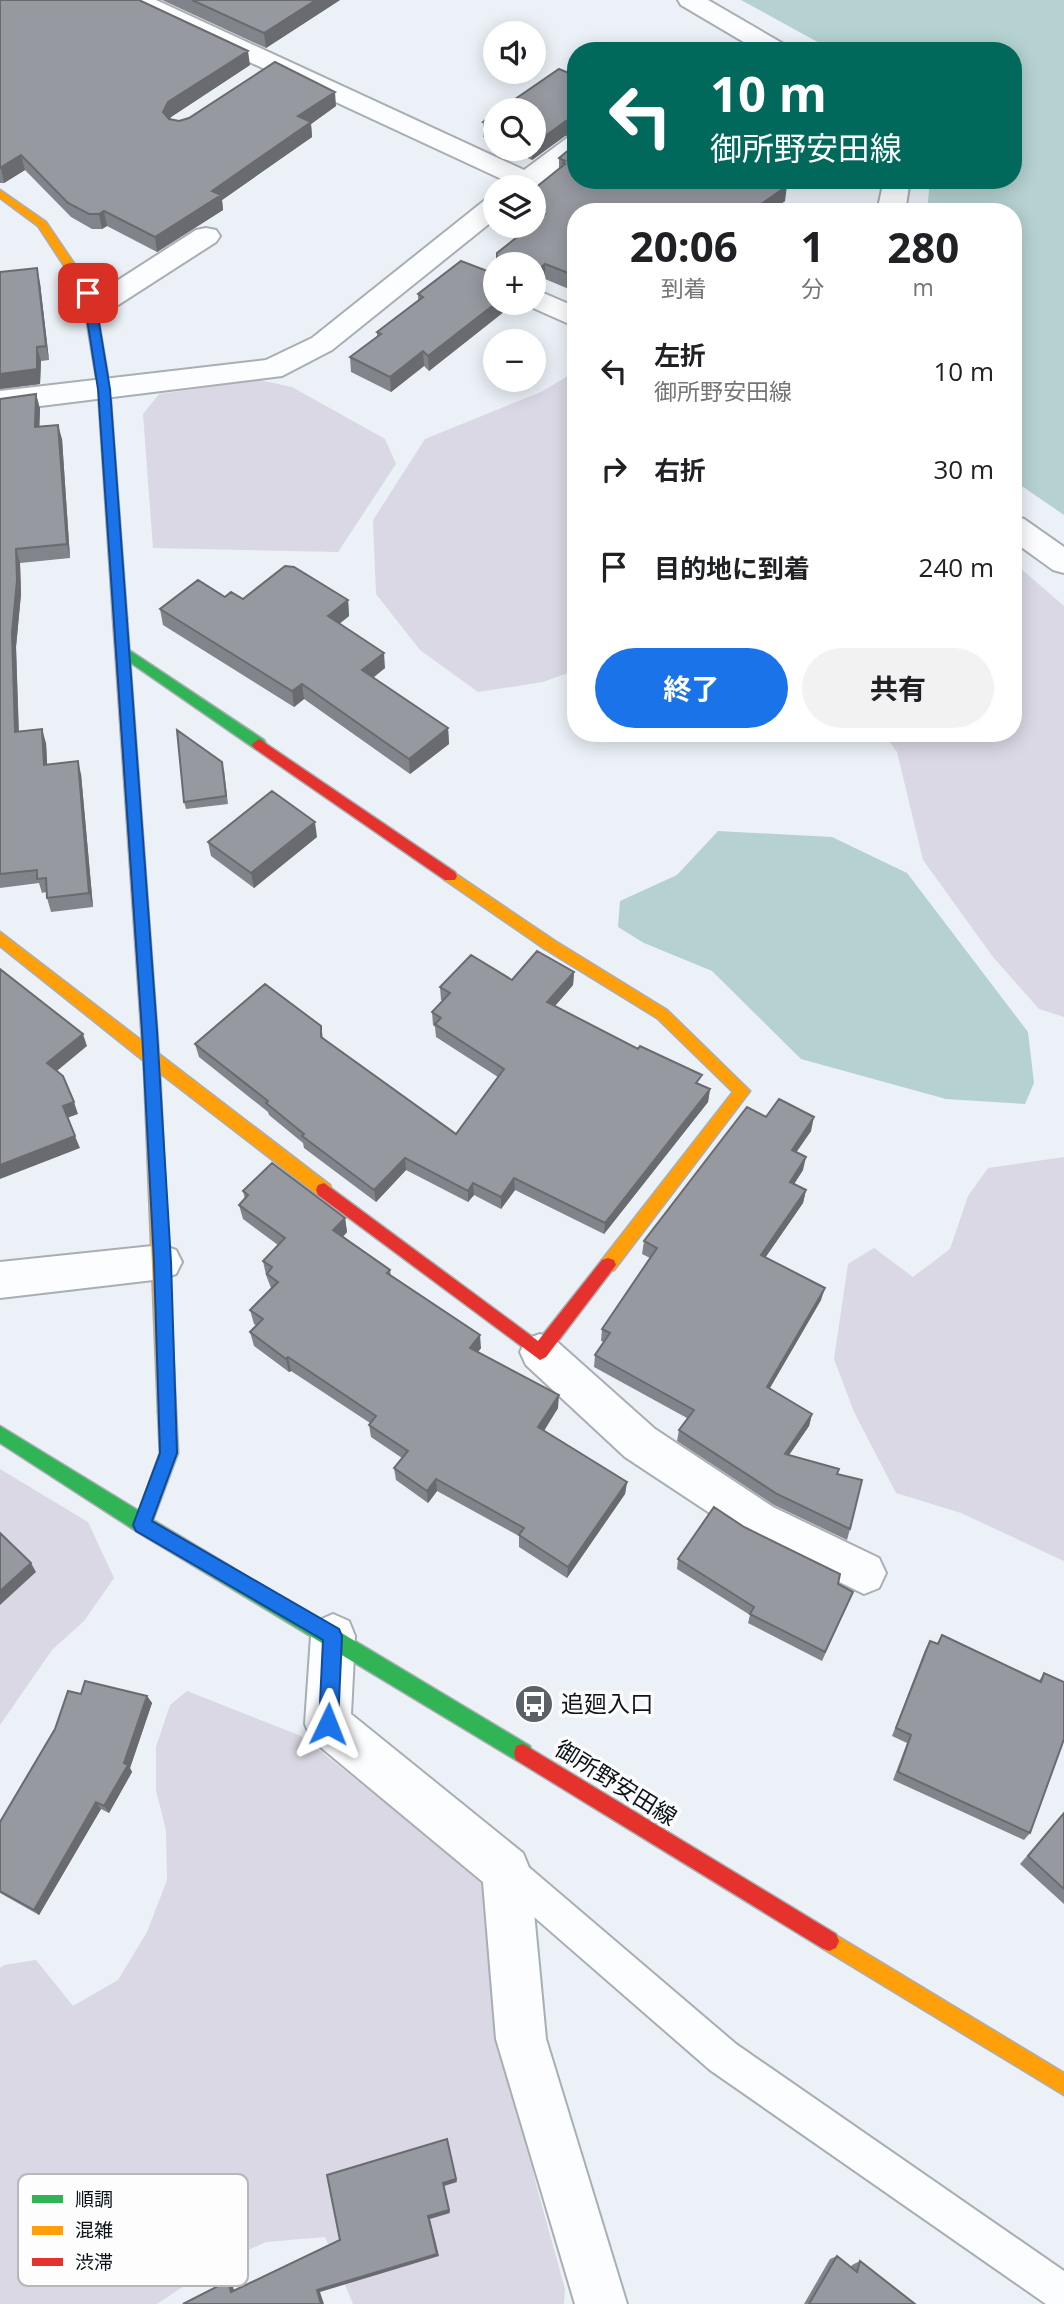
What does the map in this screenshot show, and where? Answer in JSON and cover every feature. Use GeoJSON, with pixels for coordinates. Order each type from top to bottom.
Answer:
{"type":"FeatureCollection","features":[{"type":"Feature","properties":{"kind":"street"},"geometry":{"type":"LineString","coordinates":[[136,0],[504,175]]}},
{"type":"Feature","properties":{"kind":"street"},"geometry":{"type":"LineString","coordinates":[[690,0],[762,42]]}},
{"type":"Feature","properties":{"kind":"street"},"geometry":{"type":"LineString","coordinates":[[251,79],[274,64]]}},
{"type":"Feature","properties":{"kind":"street"},"geometry":{"type":"LineString","coordinates":[[535,175],[567,151]]}},
{"type":"Feature","properties":{"kind":"street"},"geometry":{"type":"LineString","coordinates":[[0,193],[42,224],[88,293],[104,389],[151,1058],[169,1453],[142,1525]]}},
{"type":"Feature","properties":{"kind":"street"},"geometry":{"type":"LineString","coordinates":[[0,401],[272,369],[322,344],[451,257],[483,220]]}},
{"type":"Feature","properties":{"kind":"street"},"geometry":{"type":"LineString","coordinates":[[91,310],[206,236]]}},
{"type":"Feature","properties":{"kind":"street"},"geometry":{"type":"LineString","coordinates":[[546,304],[567,314]]}},
{"type":"Feature","properties":{"kind":"street"},"geometry":{"type":"LineString","coordinates":[[1022,532],[1064,562]]}},
{"type":"Feature","properties":{"kind":"street"},"geometry":{"type":"LineString","coordinates":[[123,652],[550,946],[662,1014],[743,1091],[540,1352]]}},
{"type":"Feature","properties":{"kind":"street"},"geometry":{"type":"LineString","coordinates":[[0,938],[151,1058],[540,1352],[640,1443],[758,1521],[864,1573]]}},
{"type":"Feature","properties":{"kind":"street"},"geometry":{"type":"LineString","coordinates":[[0,1280],[162,1262]]}},
{"type":"Feature","properties":{"kind":"street","name":"御所野安田線"},"geometry":{"type":"LineString","coordinates":[[0,1434],[142,1525],[333,1636],[1064,2085]]}},
{"type":"Feature","properties":{"kind":"street"},"geometry":{"type":"LineString","coordinates":[[333,1636],[328,1724],[506,1870],[521,2039],[601,2304]]}},
{"type":"Feature","properties":{"kind":"lane"},"geometry":{"type":"LineString","coordinates":[[506,1870],[723,2057],[1064,2294]]}},
{"type":"Feature","properties":{"kind":"shaded area"},"geometry":{"type":"Polygon","coordinates":[[[741,0],[1064,0],[1064,515],[1022,486],[1022,203],[928,203],[929,189],[1022,189],[1022,42],[818,42],[741,0]]]}},
{"type":"Feature","properties":{"kind":"shaded area"},"geometry":{"type":"Polygon","coordinates":[[[567,376],[567,673],[543,682],[478,692],[420,650],[376,594],[373,520],[425,439],[546,392],[546,389],[567,376]]]}},
{"type":"Feature","properties":{"kind":"shaded area"},"geometry":{"type":"Polygon","coordinates":[[[259,380],[292,387],[385,439],[396,464],[338,552],[153,548],[143,414],[159,394],[259,380]]]}},
{"type":"Feature","properties":{"kind":"shaded area"},"geometry":{"type":"Polygon","coordinates":[[[1022,570],[1064,606],[1064,1017],[1039,1009],[993,957],[923,860],[897,752],[890,742],[1022,742],[1022,570]]]}},
{"type":"Feature","properties":{"kind":"shaded area"},"geometry":{"type":"Polygon","coordinates":[[[718,831],[832,837],[907,873],[1028,1032],[1034,1083],[1025,1104],[946,1099],[801,1059],[712,971],[644,943],[618,927],[620,901],[677,875],[718,831]]]}},
{"type":"Feature","properties":{"kind":"shaded area"},"geometry":{"type":"Polygon","coordinates":[[[1064,1157],[1064,1561],[961,1513],[896,1493],[854,1412],[834,1359],[848,1264],[874,1248],[913,1277],[950,1249],[968,1196],[988,1168],[1064,1157]]]}},
{"type":"Feature","properties":{"kind":"shaded area"},"geometry":{"type":"Polygon","coordinates":[[[0,1469],[88,1522],[114,1578],[84,1621],[52,1650],[0,1725],[0,1469]]]}},
{"type":"Feature","properties":{"kind":"shaded area"},"geometry":{"type":"Polygon","coordinates":[[[187,1691],[301,1736],[372,1792],[469,1854],[495,1896],[513,2081],[536,2184],[565,2289],[564,2304],[353,2304],[325,2237],[266,2242],[248,2250],[248,2174],[18,2174],[18,2286],[184,2286],[157,2304],[0,2304],[0,1968],[36,1960],[73,2006],[118,1980],[147,1932],[167,1880],[166,1830],[156,1790],[156,1747],[170,1705],[187,1691]]]}},
{"type":"Feature","properties":{"kind":"building"},"geometry":{"type":"Polygon","coordinates":[[[0,0],[139,0],[248,51],[168,102],[163,112],[169,119],[179,121],[189,118],[275,62],[335,92],[298,116],[311,122],[212,191],[221,195],[155,237],[104,211],[89,214],[68,203],[21,155],[0,168],[0,0]]]}},
{"type":"Feature","properties":{"kind":"building"},"geometry":{"type":"Polygon","coordinates":[[[192,0],[316,0],[264,33],[192,0]]]}},
{"type":"Feature","properties":{"kind":"building"},"geometry":{"type":"Polygon","coordinates":[[[559,69],[567,72],[566,121],[546,135],[546,98],[517,98],[537,84],[546,84],[546,78],[559,69]]]}},
{"type":"Feature","properties":{"kind":"building"},"geometry":{"type":"Polygon","coordinates":[[[567,151],[567,189],[783,189],[763,203],[567,203],[567,273],[546,264],[546,252],[498,252],[516,238],[546,238],[546,179],[565,164],[565,161],[559,158],[567,151]]]}},
{"type":"Feature","properties":{"kind":"building"},"geometry":{"type":"Polygon","coordinates":[[[461,261],[483,269],[483,313],[428,356],[423,351],[390,377],[350,357],[381,334],[377,332],[423,297],[418,294],[461,261]]]}},
{"type":"Feature","properties":{"kind":"building"},"geometry":{"type":"Polygon","coordinates":[[[37,268],[46,346],[37,347],[37,369],[0,374],[0,272],[37,268]]]}},
{"type":"Feature","properties":{"kind":"building"},"geometry":{"type":"Polygon","coordinates":[[[36,394],[35,427],[58,425],[67,544],[16,549],[17,580],[12,633],[15,732],[42,729],[44,765],[78,761],[89,893],[47,898],[46,878],[37,879],[37,870],[0,874],[0,399],[36,394]]]}},
{"type":"Feature","properties":{"kind":"building"},"geometry":{"type":"Polygon","coordinates":[[[285,566],[294,567],[348,600],[328,616],[384,653],[362,670],[448,728],[409,759],[302,684],[292,691],[160,609],[198,580],[225,597],[231,592],[243,599],[285,566]]]}},
{"type":"Feature","properties":{"kind":"building"},"geometry":{"type":"Polygon","coordinates":[[[177,730],[222,762],[226,796],[184,802],[177,730]]]}},
{"type":"Feature","properties":{"kind":"building"},"geometry":{"type":"Polygon","coordinates":[[[272,791],[315,822],[251,873],[208,842],[272,791]]]}},
{"type":"Feature","properties":{"kind":"building"},"geometry":{"type":"Polygon","coordinates":[[[537,951],[574,972],[547,1002],[638,1049],[640,1046],[702,1075],[696,1083],[710,1089],[605,1223],[514,1178],[501,1197],[473,1183],[468,1191],[405,1158],[374,1190],[302,1136],[304,1134],[266,1103],[268,1101],[195,1044],[265,984],[321,1026],[321,1037],[456,1134],[504,1069],[435,1024],[441,1018],[432,1012],[450,993],[440,987],[471,955],[512,980],[537,951]]]}},
{"type":"Feature","properties":{"kind":"building"},"geometry":{"type":"Polygon","coordinates":[[[0,969],[83,1034],[47,1063],[63,1076],[74,1102],[63,1106],[75,1136],[0,1165],[0,969]]]}},
{"type":"Feature","properties":{"kind":"building"},"geometry":{"type":"Polygon","coordinates":[[[779,1099],[814,1117],[792,1150],[806,1157],[790,1182],[806,1190],[761,1255],[825,1288],[767,1387],[812,1414],[785,1454],[839,1469],[837,1474],[862,1480],[850,1529],[777,1494],[679,1430],[694,1410],[595,1355],[610,1333],[602,1329],[657,1248],[644,1241],[747,1107],[766,1117],[779,1099]]]}},
{"type":"Feature","properties":{"kind":"building"},"geometry":{"type":"Polygon","coordinates":[[[272,1163],[345,1218],[333,1230],[390,1270],[387,1273],[480,1335],[470,1348],[559,1395],[538,1427],[627,1482],[568,1567],[519,1535],[524,1528],[436,1479],[427,1491],[394,1468],[408,1451],[369,1425],[376,1416],[288,1357],[286,1359],[250,1332],[263,1319],[250,1310],[278,1282],[267,1274],[272,1267],[263,1261],[285,1238],[239,1205],[248,1195],[243,1191],[272,1163]]]}},
{"type":"Feature","properties":{"kind":"building"},"geometry":{"type":"Polygon","coordinates":[[[714,1507],[744,1527],[840,1574],[838,1584],[853,1592],[825,1652],[750,1614],[754,1607],[678,1559],[714,1507]]]}},
{"type":"Feature","properties":{"kind":"building"},"geometry":{"type":"Polygon","coordinates":[[[0,1533],[31,1563],[0,1591],[0,1533]]]}},
{"type":"Feature","properties":{"kind":"building"},"geometry":{"type":"Polygon","coordinates":[[[942,1635],[1041,1682],[1044,1673],[1064,1682],[1064,1739],[1030,1833],[898,1772],[911,1735],[896,1728],[930,1641],[938,1644],[942,1635]]]}},
{"type":"Feature","properties":{"kind":"building"},"geometry":{"type":"Polygon","coordinates":[[[85,1681],[147,1696],[124,1763],[128,1765],[104,1806],[96,1802],[34,1910],[0,1891],[0,1822],[55,1729],[68,1691],[81,1694],[85,1681]]]}},
{"type":"Feature","properties":{"kind":"building"},"geometry":{"type":"Polygon","coordinates":[[[1064,1813],[1064,1889],[1028,1856],[1064,1813]]]}},
{"type":"Feature","properties":{"kind":"building"},"geometry":{"type":"Polygon","coordinates":[[[447,2139],[456,2179],[443,2183],[449,2210],[428,2216],[437,2254],[317,2290],[321,2304],[183,2304],[218,2286],[229,2286],[231,2292],[248,2286],[340,2240],[327,2175],[447,2139]]]}},
{"type":"Feature","properties":{"kind":"building"},"geometry":{"type":"Polygon","coordinates":[[[837,2256],[857,2272],[860,2261],[915,2304],[809,2304],[837,2256]]]}},
{"type":"Feature","properties":{"kind":"traffic: fast"},"geometry":{"type":"LineString","coordinates":[[123,651],[259,744]]}},
{"type":"Feature","properties":{"kind":"traffic: fast"},"geometry":{"type":"LineString","coordinates":[[142,1525],[169,1453],[167,1412]]}},
{"type":"Feature","properties":{"kind":"traffic: fast"},"geometry":{"type":"LineString","coordinates":[[0,1434],[523,1753]]}},
{"type":"Feature","properties":{"kind":"traffic: slow"},"geometry":{"type":"LineString","coordinates":[[0,193],[42,224],[88,293],[104,389],[120,618]]}},
{"type":"Feature","properties":{"kind":"traffic: slow"},"geometry":{"type":"LineString","coordinates":[[450,876],[550,945],[662,1014],[742,1091],[608,1265]]}},
{"type":"Feature","properties":{"kind":"traffic: slow"},"geometry":{"type":"LineString","coordinates":[[0,938],[202,1098],[324,1190]]}},
{"type":"Feature","properties":{"kind":"traffic: slow"},"geometry":{"type":"LineString","coordinates":[[152,1070],[167,1412]]}},
{"type":"Feature","properties":{"kind":"traffic: slow"},"geometry":{"type":"LineString","coordinates":[[829,1941],[1064,2085]]}},
{"type":"Feature","properties":{"kind":"traffic: jam"},"geometry":{"type":"LineString","coordinates":[[120,618],[152,1070]]}},
{"type":"Feature","properties":{"kind":"traffic: jam"},"geometry":{"type":"LineString","coordinates":[[259,744],[450,876]]}},
{"type":"Feature","properties":{"kind":"traffic: jam"},"geometry":{"type":"LineString","coordinates":[[324,1190],[540,1352],[608,1265]]}},
{"type":"Feature","properties":{"kind":"traffic: jam"},"geometry":{"type":"LineString","coordinates":[[523,1753],[829,1941]]}},
{"type":"Feature","properties":{"kind":"place","name":"追廻入口"},"geometry":{"type":"Point","coordinates":[534,1704]}},
{"type":"Feature","properties":{"kind":"route"},"geometry":{"type":"LineString","coordinates":[[88,293],[104,389],[149,1031],[162,1262],[169,1453],[142,1525],[333,1636],[328,1724]]}}]}
